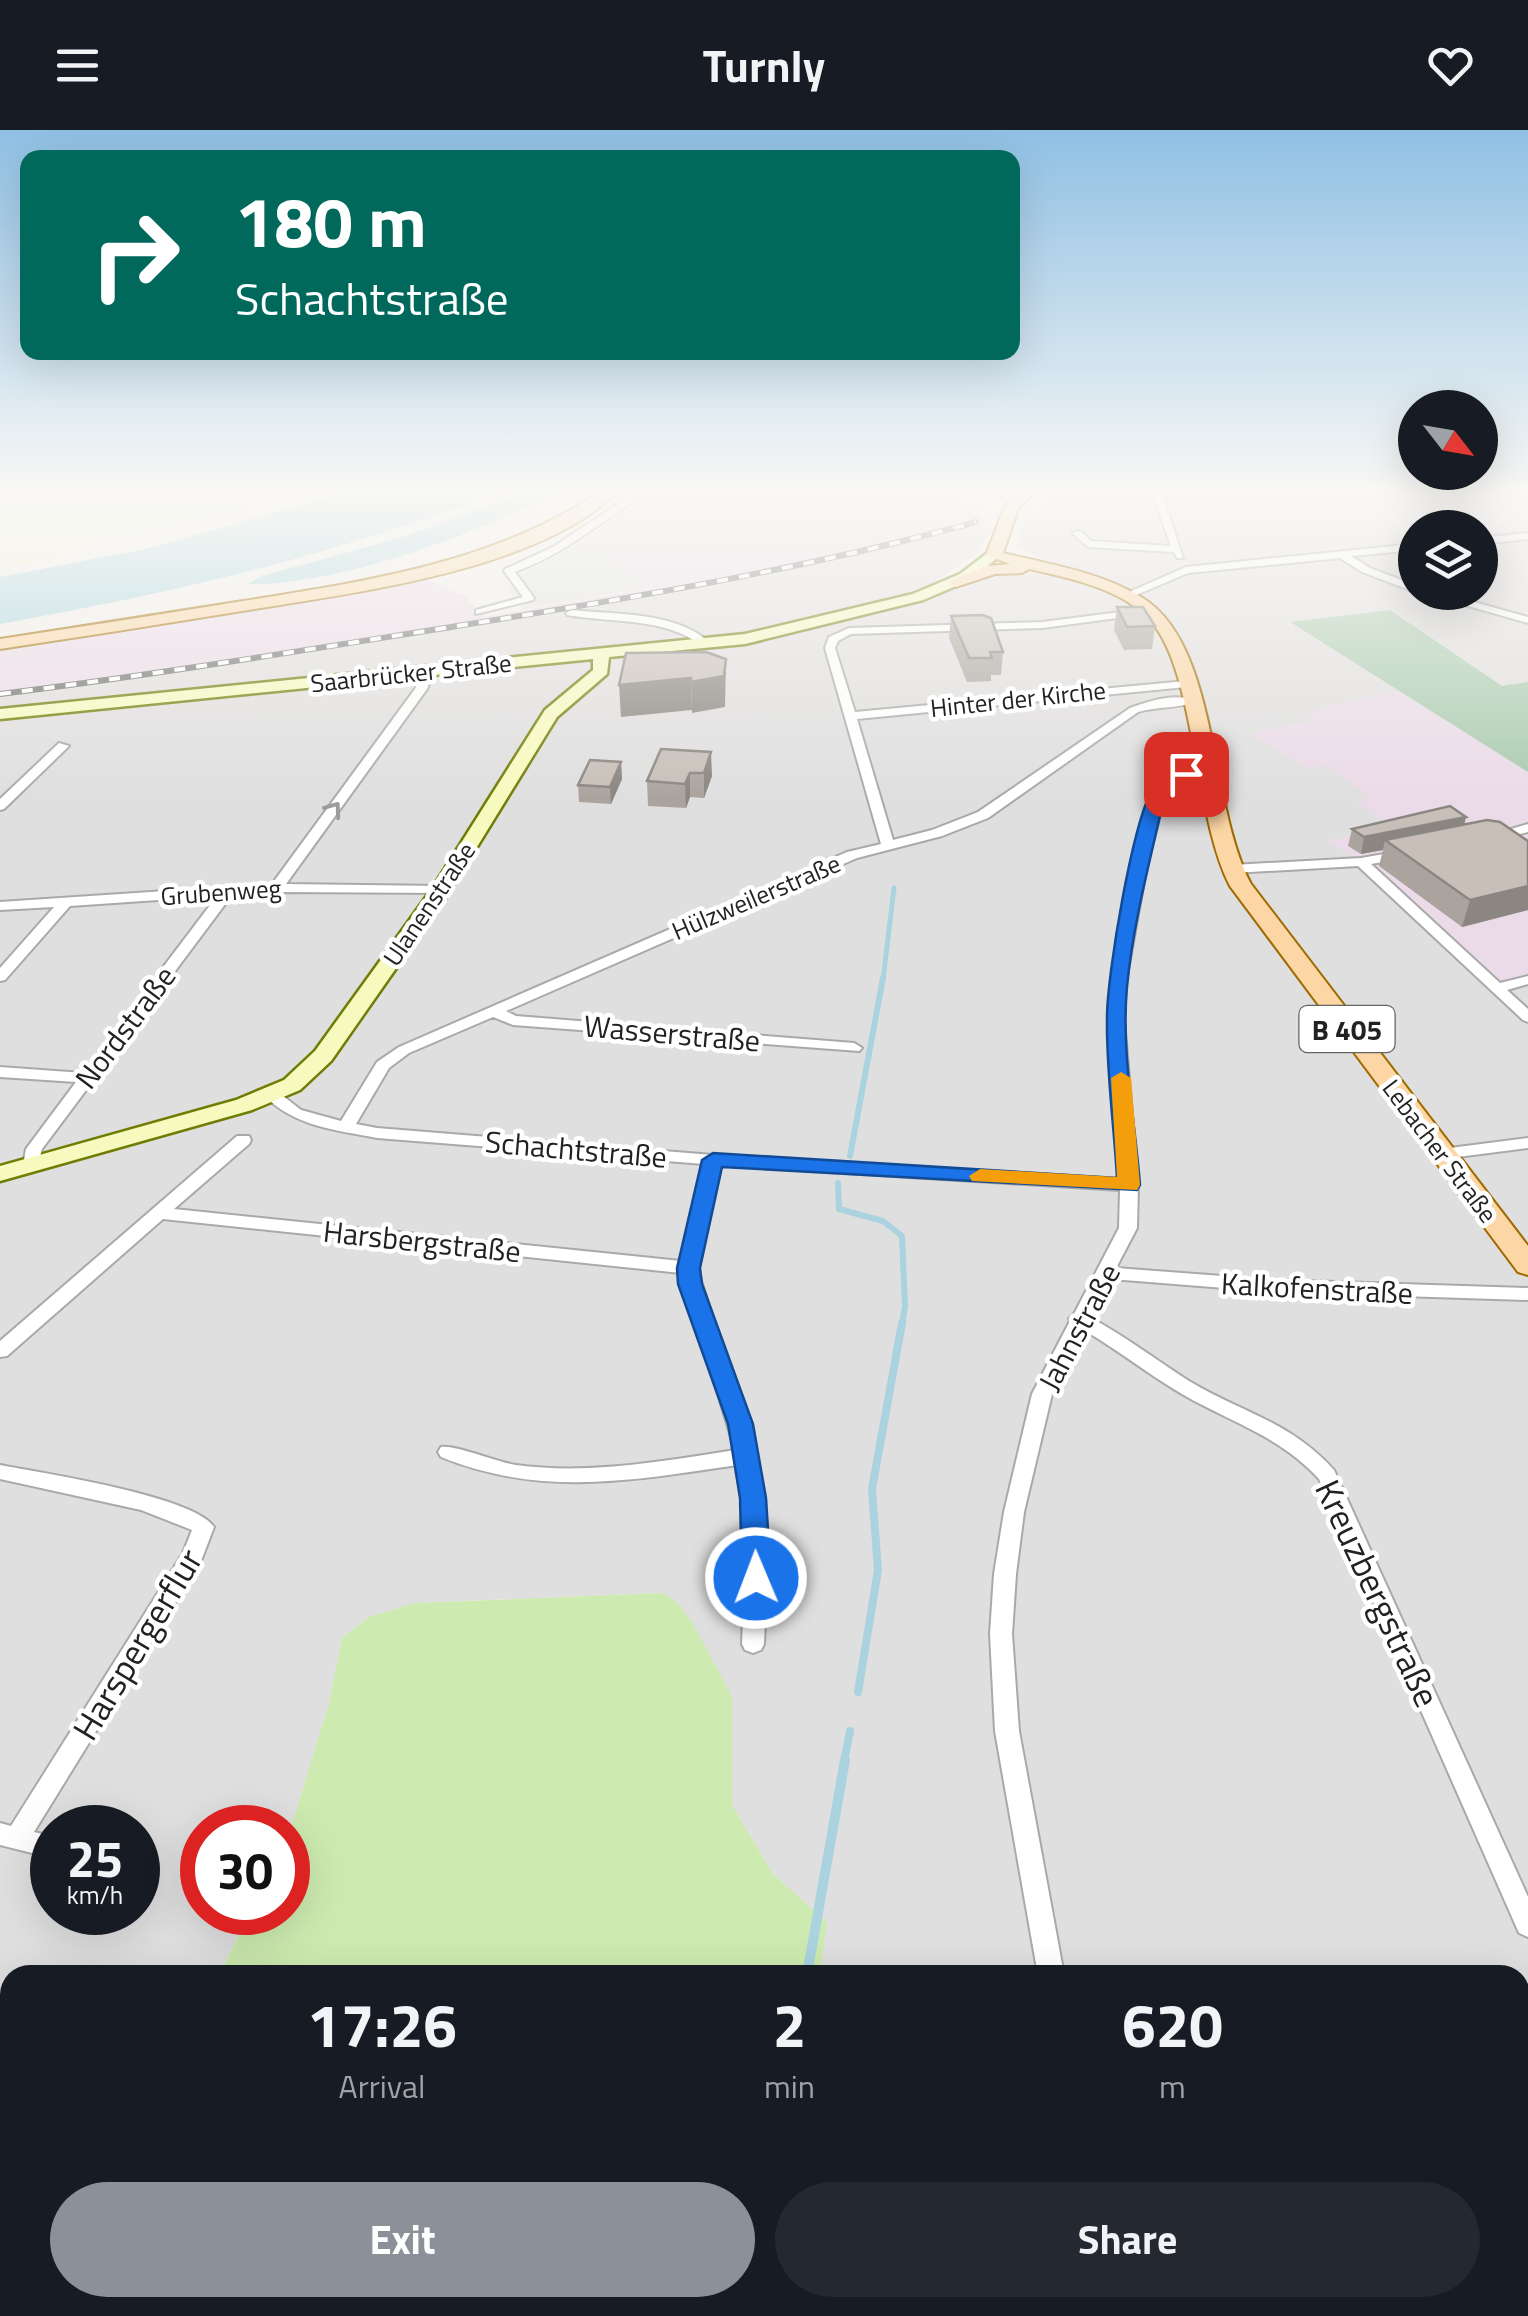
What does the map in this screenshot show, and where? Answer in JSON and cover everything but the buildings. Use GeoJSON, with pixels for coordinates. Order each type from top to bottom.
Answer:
{"type":"FeatureCollection","features":[{"type":"Feature","properties":{"kind":"main road"},"geometry":{"type":"LineString","coordinates":[[0,644],[301,595]]}},
{"type":"Feature","properties":{"kind":"main road","name":"Lebacher Straße"},"geometry":{"type":"LineString","coordinates":[[1126,596],[1150,610],[1173,638],[1204,772],[1232,869],[1258,911],[1528,1266]]}},
{"type":"Feature","properties":{"kind":"street"},"geometry":{"type":"LineString","coordinates":[[480,612],[530,598],[528,595]]}},
{"type":"Feature","properties":{"kind":"street","name":"Saarbrücker Straße"},"geometry":{"type":"LineString","coordinates":[[0,714],[706,644],[821,622],[917,595]]}},
{"type":"Feature","properties":{"kind":"street"},"geometry":{"type":"LineString","coordinates":[[878,608],[903,628]]}},
{"type":"Feature","properties":{"kind":"street"},"geometry":{"type":"LineString","coordinates":[[887,844],[830,648],[833,639],[849,631],[1042,625],[1150,610]]}},
{"type":"Feature","properties":{"kind":"street"},"geometry":{"type":"LineString","coordinates":[[1491,610],[1528,620]]}},
{"type":"Feature","properties":{"kind":"street"},"geometry":{"type":"LineString","coordinates":[[571,613],[678,628],[700,637],[706,644]]}},
{"type":"Feature","properties":{"kind":"street","name":"Ulanenstraße"},"geometry":{"type":"LineString","coordinates":[[272,1095],[308,1073],[322,1056],[441,890],[537,736],[568,696],[601,671],[592,656]]}},
{"type":"Feature","properties":{"kind":"street"},"geometry":{"type":"LineString","coordinates":[[276,888],[421,689],[428,672]]}},
{"type":"Feature","properties":{"kind":"street","name":"Hinter der Kirche"},"geometry":{"type":"LineString","coordinates":[[851,716],[1188,692]]}},
{"type":"Feature","properties":{"kind":"street","name":"Hülzweilerstraße"},"geometry":{"type":"LineString","coordinates":[[345,1128],[392,1057],[887,844],[937,833],[984,815],[1143,706],[1188,692]]}},
{"type":"Feature","properties":{"kind":"street"},"geometry":{"type":"LineString","coordinates":[[0,806],[62,746]]}},
{"type":"Feature","properties":{"kind":"street","name":"Jahnstraße"},"geometry":{"type":"LineString","coordinates":[[1049,1965],[1006,1731],[1001,1634],[1005,1574],[1026,1453],[1042,1394],[1128,1228],[1129,1185],[1116,1020],[1130,908],[1146,831],[1163,784],[1172,777],[1204,772]]}},
{"type":"Feature","properties":{"kind":"street"},"geometry":{"type":"LineString","coordinates":[[1482,838],[1528,828]]}},
{"type":"Feature","properties":{"kind":"street"},"geometry":{"type":"LineString","coordinates":[[1232,869],[1361,862],[1424,850]]}},
{"type":"Feature","properties":{"kind":"street"},"geometry":{"type":"LineString","coordinates":[[1361,862],[1528,1017]]}},
{"type":"Feature","properties":{"kind":"street","name":"Grubenweg"},"geometry":{"type":"LineString","coordinates":[[0,906],[276,888],[441,890]]}},
{"type":"Feature","properties":{"kind":"street","name":"Nordstraße"},"geometry":{"type":"LineString","coordinates":[[31,1165],[34,1149],[227,892]]}},
{"type":"Feature","properties":{"kind":"street"},"geometry":{"type":"LineString","coordinates":[[0,977],[66,902]]}},
{"type":"Feature","properties":{"kind":"street"},"geometry":{"type":"LineString","coordinates":[[1497,988],[1528,980]]}},
{"type":"Feature","properties":{"kind":"street","name":"Wasserstraße"},"geometry":{"type":"LineString","coordinates":[[492,1011],[514,1020],[854,1048]]}},
{"type":"Feature","properties":{"kind":"street"},"geometry":{"type":"LineString","coordinates":[[0,1072],[86,1078]]}},
{"type":"Feature","properties":{"kind":"street"},"geometry":{"type":"LineString","coordinates":[[0,1174],[272,1095]]}},
{"type":"Feature","properties":{"kind":"street","name":"Schachtstraße"},"geometry":{"type":"LineString","coordinates":[[272,1095],[296,1113],[345,1128],[713,1160],[1129,1185]]}},
{"type":"Feature","properties":{"kind":"street"},"geometry":{"type":"LineString","coordinates":[[0,1351],[243,1140]]}},
{"type":"Feature","properties":{"kind":"street"},"geometry":{"type":"LineString","coordinates":[[1442,1154],[1528,1142]]}},
{"type":"Feature","properties":{"kind":"street"},"geometry":{"type":"LineString","coordinates":[[713,1160],[688,1268],[747,1456],[757,1547],[752,1644]]}},
{"type":"Feature","properties":{"kind":"street","name":"Harsbergstraße"},"geometry":{"type":"LineString","coordinates":[[157,1213],[688,1268]]}},
{"type":"Feature","properties":{"kind":"street","name":"Kalkofenstraße"},"geometry":{"type":"LineString","coordinates":[[1107,1273],[1276,1286],[1528,1294]]}},
{"type":"Feature","properties":{"kind":"street","name":"Kreuzbergstraße"},"geometry":{"type":"LineString","coordinates":[[1078,1319],[1125,1344],[1185,1387],[1290,1437],[1327,1475],[1528,1925]]}},
{"type":"Feature","properties":{"kind":"street"},"geometry":{"type":"LineString","coordinates":[[448,1452],[486,1466],[569,1474],[747,1456]]}},
{"type":"Feature","properties":{"kind":"street","name":"Harspergerflur"},"geometry":{"type":"LineString","coordinates":[[0,1472],[170,1511],[204,1527],[193,1555],[8,1836]]}},
{"type":"Feature","properties":{"kind":"shaded area"},"geometry":{"type":"Polygon","coordinates":[[[331,595],[463,595],[485,617],[610,595],[660,595],[209,668],[0,696],[0,651],[331,595]]]}},
{"type":"Feature","properties":{"kind":"shaded area"},"geometry":{"type":"Polygon","coordinates":[[[513,595],[604,595],[523,609],[513,595]]]}},
{"type":"Feature","properties":{"kind":"shaded area"},"geometry":{"type":"Polygon","coordinates":[[[660,595],[1398,595],[1398,610],[1498,610],[1498,595],[1528,595],[1528,1965],[821,1965],[826,1922],[773,1874],[732,1805],[732,1696],[660,1593],[415,1603],[369,1617],[342,1638],[329,1703],[298,1805],[180,1805],[180,1935],[239,1935],[224,1965],[0,1965],[0,696],[209,668],[660,595]]]}},
{"type":"Feature","properties":{"kind":"shaded area"},"geometry":{"type":"Polygon","coordinates":[[[1397,691],[1528,772],[1528,976],[1500,982],[1375,870],[1328,841],[1390,827],[1357,801],[1369,796],[1326,765],[1309,769],[1251,733],[1315,720],[1307,712],[1397,691]]]}},
{"type":"Feature","properties":{"kind":"green space"},"geometry":{"type":"Polygon","coordinates":[[[1390,610],[1502,686],[1528,682],[1528,772],[1290,622],[1390,610]]]}},
{"type":"Feature","properties":{"kind":"green space"},"geometry":{"type":"Polygon","coordinates":[[[661,1593],[676,1601],[692,1622],[732,1696],[732,1805],[773,1874],[827,1922],[821,1965],[224,1965],[239,1935],[310,1935],[310,1805],[298,1805],[329,1703],[342,1638],[369,1617],[415,1603],[661,1593]]]}},
{"type":"Feature","properties":{"kind":"water"},"geometry":{"type":"Polygon","coordinates":[[[0,595],[146,595],[142,596],[0,624],[0,595]]]}},
{"type":"Feature","properties":{"kind":"waterway"},"geometry":{"type":"LineString","coordinates":[[883,980],[894,888]]}},
{"type":"Feature","properties":{"kind":"waterway"},"geometry":{"type":"LineString","coordinates":[[850,1156],[883,978]]}},
{"type":"Feature","properties":{"kind":"waterway"},"geometry":{"type":"LineString","coordinates":[[838,1183],[839,1209],[883,1221],[902,1236],[902,1325]]}},
{"type":"Feature","properties":{"kind":"waterway"},"geometry":{"type":"LineString","coordinates":[[858,1692],[878,1570],[872,1489],[902,1323]]}},
{"type":"Feature","properties":{"kind":"waterway"},"geometry":{"type":"LineString","coordinates":[[844,1762],[850,1731]]}},
{"type":"Feature","properties":{"kind":"waterway"},"geometry":{"type":"LineString","coordinates":[[809,1965],[845,1760]]}},
{"type":"Feature","properties":{"kind":"railway"},"geometry":{"type":"LineString","coordinates":[[0,694],[229,662],[641,595]]}},
{"type":"Feature","properties":{"kind":"slow traffic"},"geometry":{"type":"LineString","coordinates":[[980,1176],[1129,1185],[1121,1078]]}},
{"type":"Feature","properties":{"kind":"route"},"geometry":{"type":"LineString","coordinates":[[756,1578],[753,1498],[740,1424],[690,1284],[688,1268],[713,1160],[1129,1185],[1116,1020],[1118,987],[1130,908],[1156,799],[1163,784],[1186,774]]}}]}
